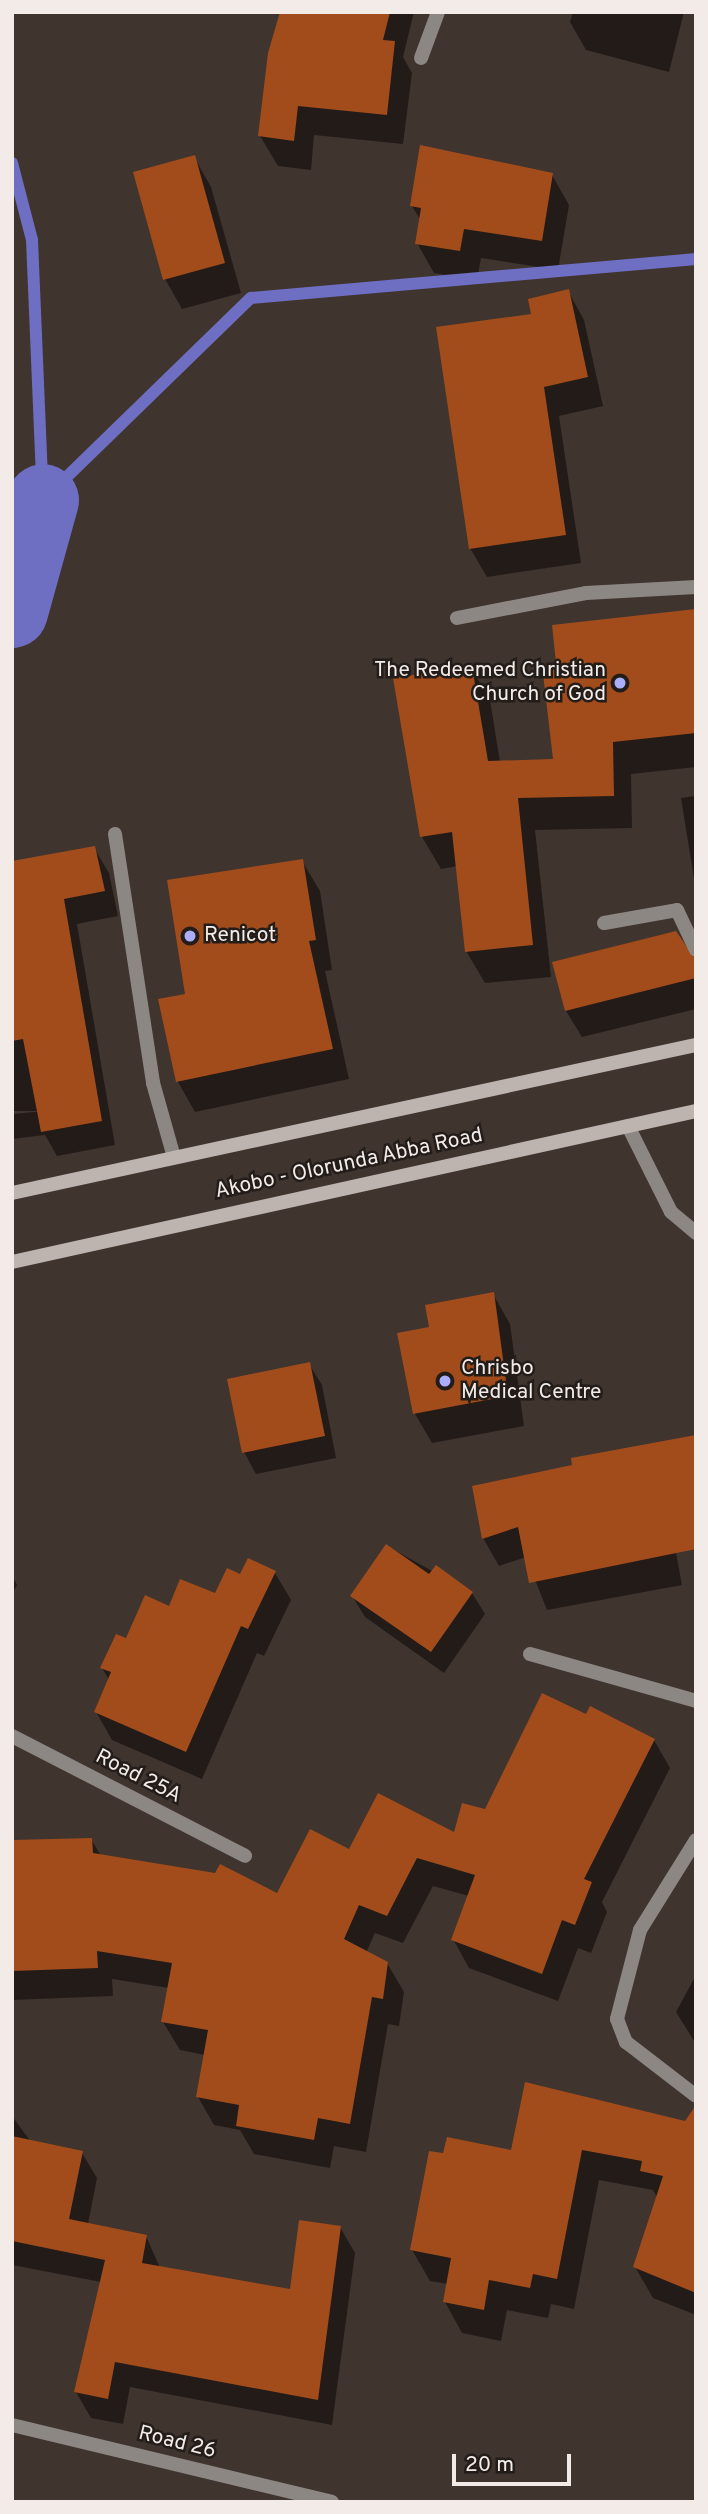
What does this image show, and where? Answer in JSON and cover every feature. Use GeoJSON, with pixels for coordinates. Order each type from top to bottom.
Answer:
{"type":"FeatureCollection","features":[{"type":"Feature","properties":{"kind":"main road","name":"Akobo - Olorunda Abba Road"},"geometry":{"type":"LineString","coordinates":[[12,1193],[696,1045]]}},
{"type":"Feature","properties":{"kind":"main road","name":"Akobo - Olorunda Abba Road"},"geometry":{"type":"LineString","coordinates":[[12,1262],[696,1111]]}},
{"type":"Feature","properties":{"kind":"street"},"geometry":{"type":"LineString","coordinates":[[421,58],[438,12]]}},
{"type":"Feature","properties":{"kind":"street"},"geometry":{"type":"LineString","coordinates":[[457,618],[586,593],[696,587]]}},
{"type":"Feature","properties":{"kind":"street"},"geometry":{"type":"LineString","coordinates":[[115,834],[153,1083],[174,1157]]}},
{"type":"Feature","properties":{"kind":"street"},"geometry":{"type":"LineString","coordinates":[[604,923],[677,910],[696,950]]}},
{"type":"Feature","properties":{"kind":"street"},"geometry":{"type":"LineString","coordinates":[[628,1126],[671,1213],[696,1234]]}},
{"type":"Feature","properties":{"kind":"street"},"geometry":{"type":"LineString","coordinates":[[530,1654],[696,1701]]}},
{"type":"Feature","properties":{"kind":"street","name":"Road 25A"},"geometry":{"type":"LineString","coordinates":[[12,1736],[246,1856]]}},
{"type":"Feature","properties":{"kind":"street"},"geometry":{"type":"LineString","coordinates":[[696,1840],[640,1930],[617,2019],[625,2042],[696,2096]]}},
{"type":"Feature","properties":{"kind":"street","name":"Road 26"},"geometry":{"type":"LineString","coordinates":[[12,2425],[332,2502]]}},
{"type":"Feature","properties":{"kind":"building"},"geometry":{"type":"Polygon","coordinates":[[[280,12],[390,12],[383,40],[395,41],[387,115],[298,106],[294,141],[258,136],[268,53],[280,12]]]}},
{"type":"Feature","properties":{"kind":"building"},"geometry":{"type":"Polygon","coordinates":[[[420,145],[553,173],[542,241],[464,229],[460,251],[415,244],[421,208],[410,206],[420,145]]]}},
{"type":"Feature","properties":{"kind":"building"},"geometry":{"type":"Polygon","coordinates":[[[195,155],[225,263],[163,280],[133,172],[195,155]]]}},
{"type":"Feature","properties":{"kind":"building"},"geometry":{"type":"Polygon","coordinates":[[[569,289],[588,377],[544,387],[566,535],[469,549],[436,327],[531,314],[528,299],[569,289]]]}},
{"type":"Feature","properties":{"kind":"building"},"geometry":{"type":"Polygon","coordinates":[[[696,609],[696,733],[613,742],[614,796],[518,798],[533,945],[465,952],[452,832],[420,837],[393,678],[472,666],[488,761],[553,759],[542,665],[556,663],[552,625],[696,609]]]}},
{"type":"Feature","properties":{"kind":"building"},"geometry":{"type":"Polygon","coordinates":[[[95,846],[105,891],[64,899],[102,1121],[41,1132],[23,1039],[12,1041],[12,861],[95,846]]]}},
{"type":"Feature","properties":{"kind":"building"},"geometry":{"type":"Polygon","coordinates":[[[303,859],[316,940],[309,941],[333,1049],[176,1082],[158,999],[185,994],[167,880],[303,859]]]}},
{"type":"Feature","properties":{"kind":"building"},"geometry":{"type":"Polygon","coordinates":[[[676,931],[696,960],[696,978],[565,1011],[552,962],[676,931]]]}},
{"type":"Feature","properties":{"kind":"building"},"geometry":{"type":"Polygon","coordinates":[[[494,1292],[508,1396],[413,1414],[397,1333],[429,1327],[425,1305],[494,1292]]]}},
{"type":"Feature","properties":{"kind":"building"},"geometry":{"type":"Polygon","coordinates":[[[310,1362],[325,1436],[242,1453],[227,1379],[310,1362]]]}},
{"type":"Feature","properties":{"kind":"building"},"geometry":{"type":"Polygon","coordinates":[[[696,1435],[696,1549],[529,1583],[518,1527],[482,1539],[472,1486],[572,1465],[571,1458],[696,1435]]]}},
{"type":"Feature","properties":{"kind":"building"},"geometry":{"type":"Polygon","coordinates":[[[386,1544],[429,1574],[436,1565],[473,1592],[431,1652],[350,1596],[386,1544]]]}},
{"type":"Feature","properties":{"kind":"building"},"geometry":{"type":"Polygon","coordinates":[[[248,1558],[276,1571],[248,1629],[241,1626],[186,1752],[94,1712],[111,1672],[100,1668],[116,1634],[126,1638],[145,1595],[169,1606],[180,1579],[215,1593],[227,1568],[240,1574],[248,1558]]]}},
{"type":"Feature","properties":{"kind":"building"},"geometry":{"type":"Polygon","coordinates":[[[542,1693],[586,1714],[590,1706],[655,1739],[584,1879],[592,1882],[575,1925],[562,1920],[542,1974],[451,1940],[475,1875],[417,1858],[387,1916],[359,1905],[344,1939],[388,1962],[383,1999],[372,1997],[350,2124],[318,2118],[314,2140],[236,2126],[239,2105],[196,2097],[208,2030],[161,2022],[172,1963],[97,1951],[98,1968],[12,1971],[12,1840],[92,1838],[93,1853],[215,1873],[220,1864],[277,1893],[310,1829],[349,1849],[378,1793],[454,1832],[462,1803],[485,1809],[542,1693]]]}},
{"type":"Feature","properties":{"kind":"building"},"geometry":{"type":"Polygon","coordinates":[[[525,2082],[685,2121],[696,2105],[696,2293],[633,2267],[663,2176],[640,2171],[642,2161],[582,2150],[557,2279],[533,2274],[530,2288],[489,2280],[484,2310],[443,2302],[451,2258],[410,2250],[429,2151],[443,2153],[447,2137],[511,2150],[525,2082]]]}},
{"type":"Feature","properties":{"kind":"building"},"geometry":{"type":"Polygon","coordinates":[[[12,2136],[83,2151],[69,2219],[147,2235],[142,2263],[290,2289],[299,2220],[341,2226],[318,2400],[115,2362],[108,2399],[74,2392],[105,2260],[12,2241],[12,2136]]]}},
{"type":"Feature","properties":{"kind":"waterway"},"geometry":{"type":"LineString","coordinates":[[12,163],[32,240],[43,500]]}},
{"type":"Feature","properties":{"kind":"waterway"},"geometry":{"type":"LineString","coordinates":[[43,500],[251,298],[696,259]]}},
{"type":"Feature","properties":{"kind":"waterway"},"geometry":{"type":"LineString","coordinates":[[12,612],[43,500]]}},
{"type":"Feature","properties":{"kind":"place","name":"The Redeemed Christian Church of God"},"geometry":{"type":"Point","coordinates":[620,683]}},
{"type":"Feature","properties":{"kind":"place","name":"Renicot"},"geometry":{"type":"Point","coordinates":[190,936]}},
{"type":"Feature","properties":{"kind":"place","name":"Chrisbo Medical Centre"},"geometry":{"type":"Point","coordinates":[445,1381]}}]}
